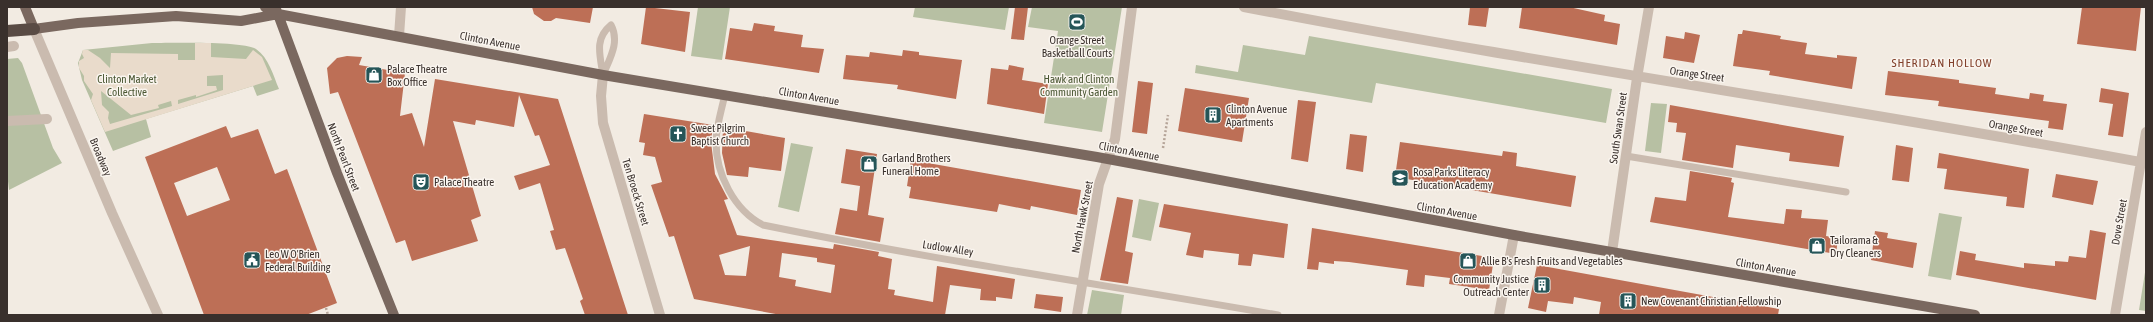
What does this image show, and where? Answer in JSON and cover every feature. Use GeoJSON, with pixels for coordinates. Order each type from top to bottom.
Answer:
{"type":"FeatureCollection","features":[{"type":"Feature","properties":{"kind":"highway"},"geometry":{"type":"LineString","coordinates":[[7,31],[34,29]]}},
{"type":"Feature","properties":{"kind":"main road","name":"Broadway"},"geometry":{"type":"LineString","coordinates":[[25,7],[34,29]]}},
{"type":"Feature","properties":{"kind":"main road","name":"Clinton Avenue"},"geometry":{"type":"LineString","coordinates":[[265,7],[399,36],[603,75],[725,94],[1108,159],[1514,236],[1975,315]]}},
{"type":"Feature","properties":{"kind":"main road","name":"Clinton Avenue"},"geometry":{"type":"LineString","coordinates":[[34,29],[78,23],[176,16],[241,21],[276,10]]}},
{"type":"Feature","properties":{"kind":"main road","name":"North Pearl Street"},"geometry":{"type":"LineString","coordinates":[[276,10],[337,173],[394,315]]}},
{"type":"Feature","properties":{"kind":"street"},"geometry":{"type":"LineString","coordinates":[[399,36],[401,7]]}},
{"type":"Feature","properties":{"kind":"street","name":"North Hawk Street"},"geometry":{"type":"LineString","coordinates":[[1077,315],[1100,184],[1115,140],[1132,7]]}},
{"type":"Feature","properties":{"kind":"street","name":"Orange Street"},"geometry":{"type":"LineString","coordinates":[[1244,7],[1362,30],[1637,78],[1720,89],[2144,163]]}},
{"type":"Feature","properties":{"kind":"street","name":"South Swan Street"},"geometry":{"type":"LineString","coordinates":[[1612,252],[1637,78],[1649,7]]}},
{"type":"Feature","properties":{"kind":"street","name":"Broadway"},"geometry":{"type":"LineString","coordinates":[[34,29],[112,213],[158,315]]}},
{"type":"Feature","properties":{"kind":"street","name":"Ten Broeck Street"},"geometry":{"type":"LineString","coordinates":[[603,75],[601,96],[603,123],[660,315]]}},
{"type":"Feature","properties":{"kind":"street"},"geometry":{"type":"LineString","coordinates":[[7,122],[47,119]]}},
{"type":"Feature","properties":{"kind":"street","name":"Dove Street"},"geometry":{"type":"LineString","coordinates":[[2115,315],[2144,163],[2146,132]]}},
{"type":"Feature","properties":{"kind":"street"},"geometry":{"type":"LineString","coordinates":[[1499,315],[1514,236]]}},
{"type":"Feature","properties":{"kind":"lane"},"geometry":{"type":"LineString","coordinates":[[611,25],[616,34],[614,46],[603,75],[599,44],[603,32],[611,25]]}},
{"type":"Feature","properties":{"kind":"lane","name":"Ludlow Alley"},"geometry":{"type":"LineString","coordinates":[[725,94],[716,140],[718,166],[730,192],[751,219],[764,225],[865,246],[1082,281],[1278,315]]}},
{"type":"Feature","properties":{"kind":"lane"},"geometry":{"type":"LineString","coordinates":[[1626,156],[1846,192]]}},
{"type":"Feature","properties":{"kind":"path"},"geometry":{"type":"LineString","coordinates":[[1163,148],[1168,115]]}},
{"type":"Feature","properties":{"kind":"path"},"geometry":{"type":"LineString","coordinates":[[326,308],[328,315]]}},
{"type":"Feature","properties":{"kind":"green space"},"geometry":{"type":"Polygon","coordinates":[[[698,7],[730,7],[722,60],[691,56],[698,7]]]}},
{"type":"Feature","properties":{"kind":"green space"},"geometry":{"type":"Polygon","coordinates":[[[915,7],[1009,7],[1005,30],[913,17],[915,7]]]}},
{"type":"Feature","properties":{"kind":"green space","name":"Hawk and Clinton Community Garden"},"geometry":{"type":"Polygon","coordinates":[[[1032,7],[1122,7],[1102,132],[1044,123],[1058,31],[1028,27],[1032,7]]]}},
{"type":"Feature","properties":{"kind":"green space"},"geometry":{"type":"Polygon","coordinates":[[[1309,36],[1612,89],[1606,123],[1376,83],[1372,103],[1195,73],[1196,65],[1238,72],[1243,45],[1305,55],[1309,36]]]}},
{"type":"Feature","properties":{"kind":"green space","name":"Clinton Market Collective"},"geometry":{"type":"Polygon","coordinates":[[[152,43],[249,46],[256,49],[264,57],[273,73],[279,89],[257,96],[253,86],[146,119],[151,137],[113,151],[82,80],[78,63],[83,50],[152,43]]]}},
{"type":"Feature","properties":{"kind":"green space"},"geometry":{"type":"Polygon","coordinates":[[[18,58],[22,63],[53,148],[62,163],[9,190],[7,173],[7,59],[18,58]]]}},
{"type":"Feature","properties":{"kind":"green space"},"geometry":{"type":"Polygon","coordinates":[[[1651,103],[1667,104],[1661,153],[1645,151],[1651,103]]]}},
{"type":"Feature","properties":{"kind":"green space"},"geometry":{"type":"Polygon","coordinates":[[[791,143],[813,147],[799,212],[778,207],[791,143]]]}},
{"type":"Feature","properties":{"kind":"green space"},"geometry":{"type":"Polygon","coordinates":[[[1139,199],[1159,203],[1151,241],[1132,237],[1139,199]]]}},
{"type":"Feature","properties":{"kind":"green space"},"geometry":{"type":"Polygon","coordinates":[[[1939,213],[1962,217],[1951,280],[1928,276],[1939,213]]]}},
{"type":"Feature","properties":{"kind":"green space"},"geometry":{"type":"Polygon","coordinates":[[[2146,266],[2146,311],[2139,310],[2146,266]]]}},
{"type":"Feature","properties":{"kind":"green space"},"geometry":{"type":"Polygon","coordinates":[[[1092,290],[1124,295],[1121,315],[1087,315],[1092,290]]]}},
{"type":"Feature","properties":{"kind":"shaded area","name":"Clinton Market Collective"},"geometry":{"type":"Polygon","coordinates":[[[195,43],[211,43],[211,57],[246,59],[253,50],[262,57],[272,80],[105,132],[91,100],[93,94],[84,81],[84,76],[79,68],[79,61],[84,58],[82,54],[83,50],[88,50],[100,58],[110,68],[111,53],[178,54],[178,60],[195,60],[195,43]],[[223,75],[207,76],[207,86],[216,86],[217,90],[196,97],[196,95],[178,100],[178,104],[223,90],[223,75]],[[101,91],[102,105],[109,112],[108,118],[110,124],[172,106],[171,101],[158,105],[159,108],[131,115],[101,91]]]}},
{"type":"Feature","properties":{"kind":"building"},"geometry":{"type":"Polygon","coordinates":[[[532,7],[593,7],[590,23],[556,18],[551,21],[544,21],[534,14],[532,7]]]}},
{"type":"Feature","properties":{"kind":"building"},"geometry":{"type":"Polygon","coordinates":[[[646,7],[690,12],[685,52],[641,44],[646,7]]]}},
{"type":"Feature","properties":{"kind":"building"},"geometry":{"type":"Polygon","coordinates":[[[1015,7],[1028,7],[1024,40],[1011,39],[1015,7]]]}},
{"type":"Feature","properties":{"kind":"building"},"geometry":{"type":"Polygon","coordinates":[[[1470,7],[1489,7],[1486,27],[1468,25],[1470,7]]]}},
{"type":"Feature","properties":{"kind":"building"},"geometry":{"type":"Polygon","coordinates":[[[1522,7],[1569,7],[1605,15],[1604,21],[1620,24],[1617,45],[1519,28],[1522,7]]]}},
{"type":"Feature","properties":{"kind":"building"},"geometry":{"type":"Polygon","coordinates":[[[2082,7],[2141,7],[2136,51],[2077,44],[2082,7]]]}},
{"type":"Feature","properties":{"kind":"building"},"geometry":{"type":"Polygon","coordinates":[[[754,23],[775,26],[774,31],[803,35],[801,47],[824,49],[819,73],[725,59],[730,28],[752,31],[754,23]]]}},
{"type":"Feature","properties":{"kind":"building"},"geometry":{"type":"Polygon","coordinates":[[[1743,30],[1781,36],[1780,39],[1807,43],[1805,54],[1837,58],[1837,55],[1857,57],[1852,89],[1769,75],[1770,71],[1733,66],[1738,34],[1742,34],[1743,30]]]}},
{"type":"Feature","properties":{"kind":"building"},"geometry":{"type":"Polygon","coordinates":[[[1685,32],[1700,35],[1694,63],[1663,58],[1666,36],[1684,39],[1685,32]]]}},
{"type":"Feature","properties":{"kind":"building"},"geometry":{"type":"Polygon","coordinates":[[[903,50],[919,52],[919,55],[962,60],[956,99],[897,89],[898,85],[843,79],[846,55],[869,57],[870,52],[902,56],[903,50]]]}},
{"type":"Feature","properties":{"kind":"building"},"geometry":{"type":"Polygon","coordinates":[[[347,56],[362,57],[359,65],[405,73],[400,116],[412,113],[424,147],[435,79],[558,99],[628,315],[585,315],[580,301],[583,299],[565,248],[556,250],[550,231],[554,230],[540,183],[519,190],[514,176],[550,165],[539,135],[535,136],[519,95],[514,127],[476,120],[475,125],[453,121],[481,216],[471,220],[478,241],[412,261],[405,240],[396,243],[338,92],[330,94],[327,68],[337,58],[347,56]]]}},
{"type":"Feature","properties":{"kind":"building"},"geometry":{"type":"Polygon","coordinates":[[[1009,65],[1024,68],[1022,80],[1048,84],[1044,114],[987,104],[991,68],[1008,70],[1009,65]]]}},
{"type":"Feature","properties":{"kind":"building"},"geometry":{"type":"Polygon","coordinates":[[[1888,71],[1959,80],[1959,83],[1996,88],[1995,94],[2029,99],[2030,93],[2044,95],[2043,101],[2067,104],[2063,130],[2048,128],[2049,121],[1938,106],[1939,101],[1885,95],[1888,71]]]}},
{"type":"Feature","properties":{"kind":"building"},"geometry":{"type":"Polygon","coordinates":[[[1138,81],[1153,83],[1147,134],[1132,132],[1138,81]]]}},
{"type":"Feature","properties":{"kind":"building","name":"Clinton Avenue Apartments"},"geometry":{"type":"Polygon","coordinates":[[[1185,88],[1249,98],[1242,142],[1178,131],[1185,88]]]}},
{"type":"Feature","properties":{"kind":"building"},"geometry":{"type":"Polygon","coordinates":[[[2101,88],[2129,93],[2123,137],[2108,135],[2113,104],[2099,102],[2101,88]]]}},
{"type":"Feature","properties":{"kind":"building"},"geometry":{"type":"Polygon","coordinates":[[[1298,100],[1316,102],[1308,162],[1291,159],[1298,100]]]}},
{"type":"Feature","properties":{"kind":"building"},"geometry":{"type":"Polygon","coordinates":[[[1670,105],[1844,136],[1839,167],[1789,161],[1790,153],[1736,145],[1733,168],[1682,160],[1686,133],[1676,132],[1677,123],[1668,122],[1670,105]]]}},
{"type":"Feature","properties":{"kind":"building"},"geometry":{"type":"Polygon","coordinates":[[[644,114],[713,125],[711,142],[715,174],[728,199],[724,200],[737,235],[833,249],[834,244],[879,252],[878,256],[892,259],[888,289],[895,290],[894,295],[933,302],[937,266],[1015,279],[1012,299],[996,297],[996,301],[980,300],[981,289],[950,285],[945,315],[781,315],[694,299],[674,236],[669,237],[651,185],[662,182],[655,157],[643,155],[645,143],[639,142],[644,114]],[[750,246],[719,255],[725,275],[746,276],[750,246]],[[782,253],[779,277],[796,280],[795,286],[831,293],[835,265],[817,262],[817,258],[782,253]]]}},
{"type":"Feature","properties":{"kind":"building","name":"Leo W O'Brien Federal Building"},"geometry":{"type":"Polygon","coordinates":[[[226,126],[231,138],[258,129],[275,174],[287,169],[337,303],[306,315],[204,315],[145,157],[226,126]],[[217,167],[174,183],[187,216],[230,200],[217,167]]]}},
{"type":"Feature","properties":{"kind":"building"},"geometry":{"type":"Polygon","coordinates":[[[723,127],[785,138],[781,171],[749,167],[748,177],[727,175],[722,153],[723,127]]]}},
{"type":"Feature","properties":{"kind":"building"},"geometry":{"type":"Polygon","coordinates":[[[1350,134],[1367,136],[1363,172],[1346,169],[1350,134]]]}},
{"type":"Feature","properties":{"kind":"building"},"geometry":{"type":"Polygon","coordinates":[[[1400,142],[1502,156],[1503,151],[1517,153],[1516,166],[1576,176],[1571,207],[1395,177],[1400,142]]]}},
{"type":"Feature","properties":{"kind":"building"},"geometry":{"type":"Polygon","coordinates":[[[1896,145],[1913,148],[1909,182],[1892,180],[1896,145]]]}},
{"type":"Feature","properties":{"kind":"building"},"geometry":{"type":"Polygon","coordinates":[[[846,149],[877,154],[868,215],[884,218],[880,242],[835,234],[840,208],[857,211],[860,186],[841,183],[846,149]]]}},
{"type":"Feature","properties":{"kind":"building"},"geometry":{"type":"Polygon","coordinates":[[[1939,153],[2029,169],[2024,208],[2006,206],[2007,197],[1944,189],[1947,169],[1937,168],[1939,153]]]}},
{"type":"Feature","properties":{"kind":"building"},"geometry":{"type":"Polygon","coordinates":[[[911,160],[1081,190],[1077,215],[1031,206],[1030,210],[999,204],[997,212],[909,198],[911,187],[907,186],[911,160]]]}},
{"type":"Feature","properties":{"kind":"building"},"geometry":{"type":"Polygon","coordinates":[[[1690,171],[1732,178],[1731,182],[1734,183],[1728,217],[1784,224],[1786,209],[1802,210],[1801,218],[1828,220],[1826,236],[1838,238],[1836,254],[1650,222],[1655,197],[1686,201],[1690,171]]]}},
{"type":"Feature","properties":{"kind":"building"},"geometry":{"type":"Polygon","coordinates":[[[2056,174],[2098,181],[2093,205],[2052,197],[2056,174]]]}},
{"type":"Feature","properties":{"kind":"building"},"geometry":{"type":"Polygon","coordinates":[[[1117,197],[1133,200],[1125,251],[1133,253],[1128,284],[1100,280],[1117,197]]]}},
{"type":"Feature","properties":{"kind":"building"},"geometry":{"type":"Polygon","coordinates":[[[1164,204],[1288,224],[1284,258],[1253,254],[1251,266],[1238,265],[1239,254],[1204,250],[1203,258],[1186,255],[1191,233],[1159,227],[1164,204]]]}},
{"type":"Feature","properties":{"kind":"building"},"geometry":{"type":"Polygon","coordinates":[[[1312,228],[1494,258],[1489,290],[1449,284],[1450,278],[1425,275],[1424,287],[1406,285],[1408,270],[1349,262],[1334,261],[1334,264],[1319,262],[1318,270],[1307,269],[1312,228]]]}},
{"type":"Feature","properties":{"kind":"building"},"geometry":{"type":"Polygon","coordinates":[[[2090,230],[2106,233],[2096,300],[1956,275],[1960,251],[1976,254],[1975,260],[2024,268],[2024,263],[2055,266],[2055,261],[2068,262],[2069,256],[2086,258],[2090,230]]]}},
{"type":"Feature","properties":{"kind":"building"},"geometry":{"type":"Polygon","coordinates":[[[1875,231],[1888,233],[1887,238],[1917,243],[1913,268],[1871,260],[1875,231]]]}},
{"type":"Feature","properties":{"kind":"building"},"geometry":{"type":"Polygon","coordinates":[[[1537,265],[1779,309],[1778,315],[1599,315],[1601,302],[1574,297],[1573,304],[1548,301],[1546,312],[1528,308],[1537,265]]]}},
{"type":"Feature","properties":{"kind":"building"},"geometry":{"type":"Polygon","coordinates":[[[1036,294],[1063,297],[1061,312],[1034,308],[1036,294]]]}},
{"type":"Feature","properties":{"kind":"place","name":"Orange Street Basketball Courts"},"geometry":{"type":"Point","coordinates":[1077,22]}},
{"type":"Feature","properties":{"kind":"place","name":"Palace Theatre Box Office"},"geometry":{"type":"Point","coordinates":[374,75]}},
{"type":"Feature","properties":{"kind":"place","name":"Clinton Avenue Apartments"},"geometry":{"type":"Point","coordinates":[1213,115]}},
{"type":"Feature","properties":{"kind":"place","name":"Sweet Pilgrim Baptist Church"},"geometry":{"type":"Point","coordinates":[678,134]}},
{"type":"Feature","properties":{"kind":"place","name":"Garland Brothers Funeral Home"},"geometry":{"type":"Point","coordinates":[869,164]}},
{"type":"Feature","properties":{"kind":"place","name":"Rosa Parks Literacy Education Academy"},"geometry":{"type":"Point","coordinates":[1400,178]}},
{"type":"Feature","properties":{"kind":"place","name":"Palace Theatre"},"geometry":{"type":"Point","coordinates":[421,182]}},
{"type":"Feature","properties":{"kind":"place","name":"Tailorama & Dry Cleaners"},"geometry":{"type":"Point","coordinates":[1817,246]}},
{"type":"Feature","properties":{"kind":"place","name":"Leo W O'Brien Federal Building"},"geometry":{"type":"Point","coordinates":[252,260]}},
{"type":"Feature","properties":{"kind":"place","name":"Allie B's Fresh Fruits and Vegetables"},"geometry":{"type":"Point","coordinates":[1468,261]}},
{"type":"Feature","properties":{"kind":"place","name":"Community Justice Outreach Center"},"geometry":{"type":"Point","coordinates":[1542,285]}},
{"type":"Feature","properties":{"kind":"place","name":"New Covenant Christian Fellowship"},"geometry":{"type":"Point","coordinates":[1628,301]}},
{"type":"Feature","properties":{"kind":"district","name":"SHERIDAN HOLLOW"},"geometry":{"type":"Point","coordinates":[1942,63]}}]}
